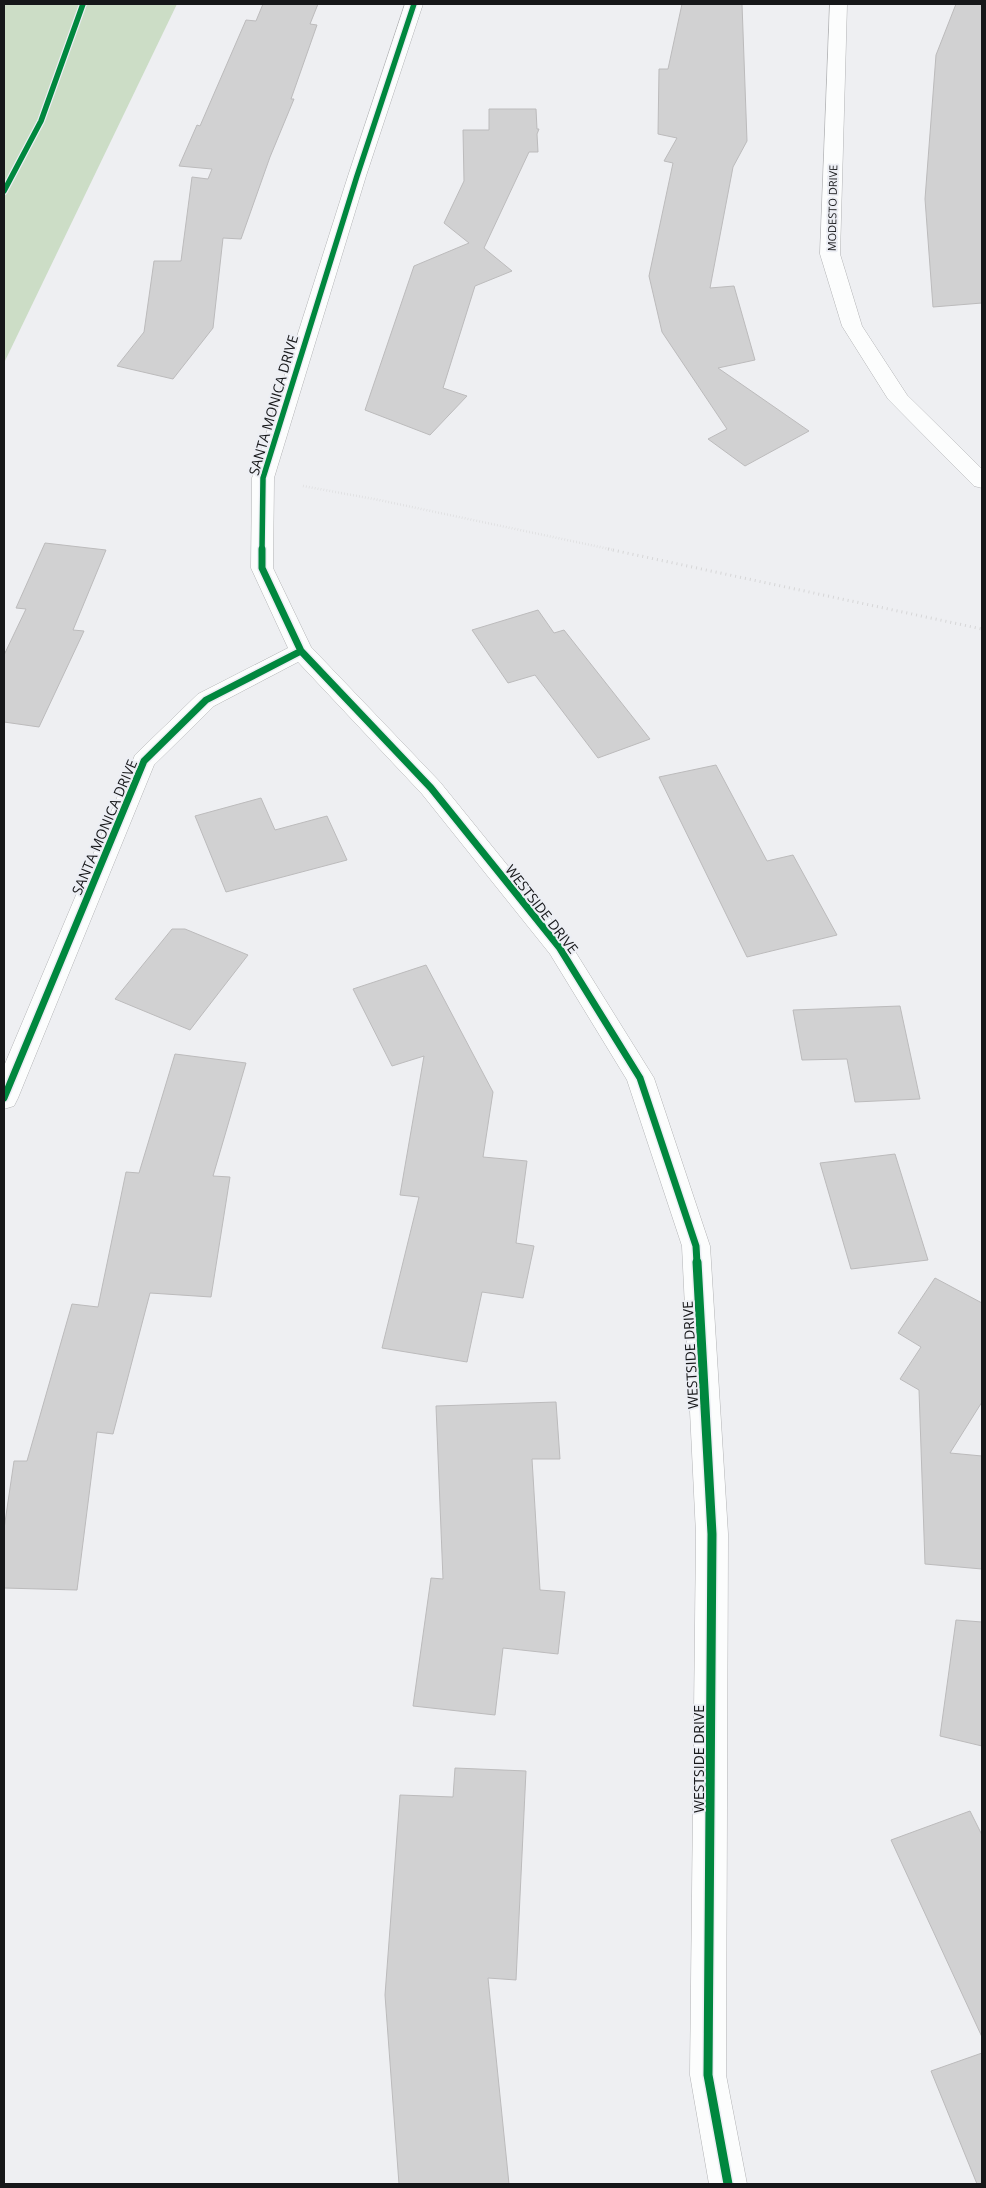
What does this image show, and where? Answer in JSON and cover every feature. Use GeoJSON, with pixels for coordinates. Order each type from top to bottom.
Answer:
{"type":"FeatureCollection","features":[{"type":"Feature","properties":{"kind":"street","name":"SANTA MONICA DRIVE"},"geometry":{"type":"LineString","coordinates":[[4,1098],[144,761],[206,700],[301,651],[262,568],[263,478],[354,185],[414,4]]}},
{"type":"Feature","properties":{"kind":"street","name":"MODESTO DRIVE"},"geometry":{"type":"LineString","coordinates":[[838,4],[830,254],[852,326],[899,399],[982,481]]}},
{"type":"Feature","properties":{"kind":"street","name":"WESTSIDE DRIVE"},"geometry":{"type":"LineString","coordinates":[[301,651],[431,788],[559,947],[640,1078],[696,1246],[712,1534],[708,2075],[728,2184]]}},
{"type":"Feature","properties":{"kind":"path"},"geometry":{"type":"LineString","coordinates":[[303,485],[982,629]]}},
{"type":"Feature","properties":{"kind":"green space"},"geometry":{"type":"Polygon","coordinates":[[[4,4],[177,4],[4,363],[4,4]]]}},
{"type":"Feature","properties":{"kind":"building"},"geometry":{"type":"Polygon","coordinates":[[[263,4],[318,4],[310,24],[317,25],[291,99],[294,99],[270,157],[241,239],[223,238],[213,328],[173,379],[117,366],[144,332],[154,261],[181,261],[192,177],[208,179],[212,169],[179,166],[197,125],[200,126],[246,20],[256,21],[263,4]]]}},
{"type":"Feature","properties":{"kind":"building"},"geometry":{"type":"Polygon","coordinates":[[[682,4],[742,4],[747,141],[733,167],[710,288],[734,286],[755,360],[718,368],[809,431],[745,466],[708,439],[727,429],[662,332],[649,276],[673,163],[664,161],[677,138],[658,134],[659,69],[668,69],[682,4]]]}},
{"type":"Feature","properties":{"kind":"building"},"geometry":{"type":"Polygon","coordinates":[[[956,4],[982,4],[982,303],[933,307],[925,199],[936,55],[956,4]]]}},
{"type":"Feature","properties":{"kind":"building"},"geometry":{"type":"Polygon","coordinates":[[[489,109],[536,109],[537,129],[539,129],[537,134],[538,152],[529,152],[484,248],[512,271],[475,286],[443,388],[467,396],[430,435],[365,410],[414,266],[469,243],[444,223],[464,181],[463,130],[489,130],[489,109]]]}},
{"type":"Feature","properties":{"kind":"building"},"geometry":{"type":"Polygon","coordinates":[[[45,543],[106,550],[73,630],[84,631],[39,727],[4,722],[4,655],[26,609],[16,608],[45,543]]]}},
{"type":"Feature","properties":{"kind":"building"},"geometry":{"type":"Polygon","coordinates":[[[538,610],[554,633],[564,630],[650,739],[598,758],[535,675],[508,683],[472,630],[538,610]]]}},
{"type":"Feature","properties":{"kind":"building"},"geometry":{"type":"Polygon","coordinates":[[[716,765],[767,861],[793,855],[837,935],[747,957],[659,777],[716,765]]]}},
{"type":"Feature","properties":{"kind":"building"},"geometry":{"type":"Polygon","coordinates":[[[261,798],[275,830],[327,816],[347,860],[226,892],[195,816],[261,798]]]}},
{"type":"Feature","properties":{"kind":"building"},"geometry":{"type":"Polygon","coordinates":[[[172,929],[185,929],[248,955],[190,1030],[115,999],[172,929]]]}},
{"type":"Feature","properties":{"kind":"building"},"geometry":{"type":"Polygon","coordinates":[[[426,965],[493,1092],[483,1157],[527,1161],[516,1243],[534,1246],[523,1298],[482,1292],[467,1362],[382,1348],[419,1197],[400,1195],[424,1056],[392,1066],[353,989],[426,965]]]}},
{"type":"Feature","properties":{"kind":"building"},"geometry":{"type":"Polygon","coordinates":[[[900,1006],[920,1099],[855,1102],[847,1059],[802,1060],[793,1010],[900,1006]]]}},
{"type":"Feature","properties":{"kind":"building"},"geometry":{"type":"Polygon","coordinates":[[[175,1054],[246,1063],[213,1176],[230,1177],[211,1297],[150,1293],[113,1434],[97,1432],[77,1590],[4,1588],[4,1529],[14,1461],[27,1461],[72,1304],[98,1307],[126,1172],[139,1173],[175,1054]]]}},
{"type":"Feature","properties":{"kind":"building"},"geometry":{"type":"Polygon","coordinates":[[[895,1154],[928,1260],[851,1269],[820,1163],[895,1154]]]}},
{"type":"Feature","properties":{"kind":"building"},"geometry":{"type":"Polygon","coordinates":[[[935,1278],[982,1303],[982,1402],[950,1453],[982,1456],[982,1569],[925,1564],[919,1390],[900,1379],[921,1347],[898,1333],[935,1278]]]}},
{"type":"Feature","properties":{"kind":"building"},"geometry":{"type":"Polygon","coordinates":[[[556,1402],[560,1459],[532,1459],[540,1590],[565,1592],[558,1654],[503,1648],[495,1715],[413,1706],[431,1578],[443,1579],[436,1406],[556,1402]]]}},
{"type":"Feature","properties":{"kind":"building"},"geometry":{"type":"Polygon","coordinates":[[[956,1620],[982,1622],[982,1746],[940,1736],[956,1620]]]}},
{"type":"Feature","properties":{"kind":"building"},"geometry":{"type":"Polygon","coordinates":[[[455,1768],[526,1771],[516,1980],[488,1978],[509,2184],[399,2184],[385,1995],[400,1795],[453,1797],[455,1768]]]}},
{"type":"Feature","properties":{"kind":"building"},"geometry":{"type":"Polygon","coordinates":[[[970,1811],[982,1835],[982,2037],[891,1840],[970,1811]]]}},
{"type":"Feature","properties":{"kind":"building"},"geometry":{"type":"Polygon","coordinates":[[[982,2053],[982,2184],[977,2184],[931,2071],[982,2053]]]}},
{"type":"Feature","properties":{"kind":"cycle path"},"geometry":{"type":"LineString","coordinates":[[4,191],[41,121],[83,4]]}},
{"type":"Feature","properties":{"kind":"cycle path"},"geometry":{"type":"LineString","coordinates":[[4,1098],[144,761],[206,700],[301,651],[262,568],[263,478],[357,176],[414,4]]}},
{"type":"Feature","properties":{"kind":"cycle path"},"geometry":{"type":"LineString","coordinates":[[301,651],[431,788],[559,947],[640,1078],[696,1246],[712,1534],[708,2075],[728,2184]]}}]}
